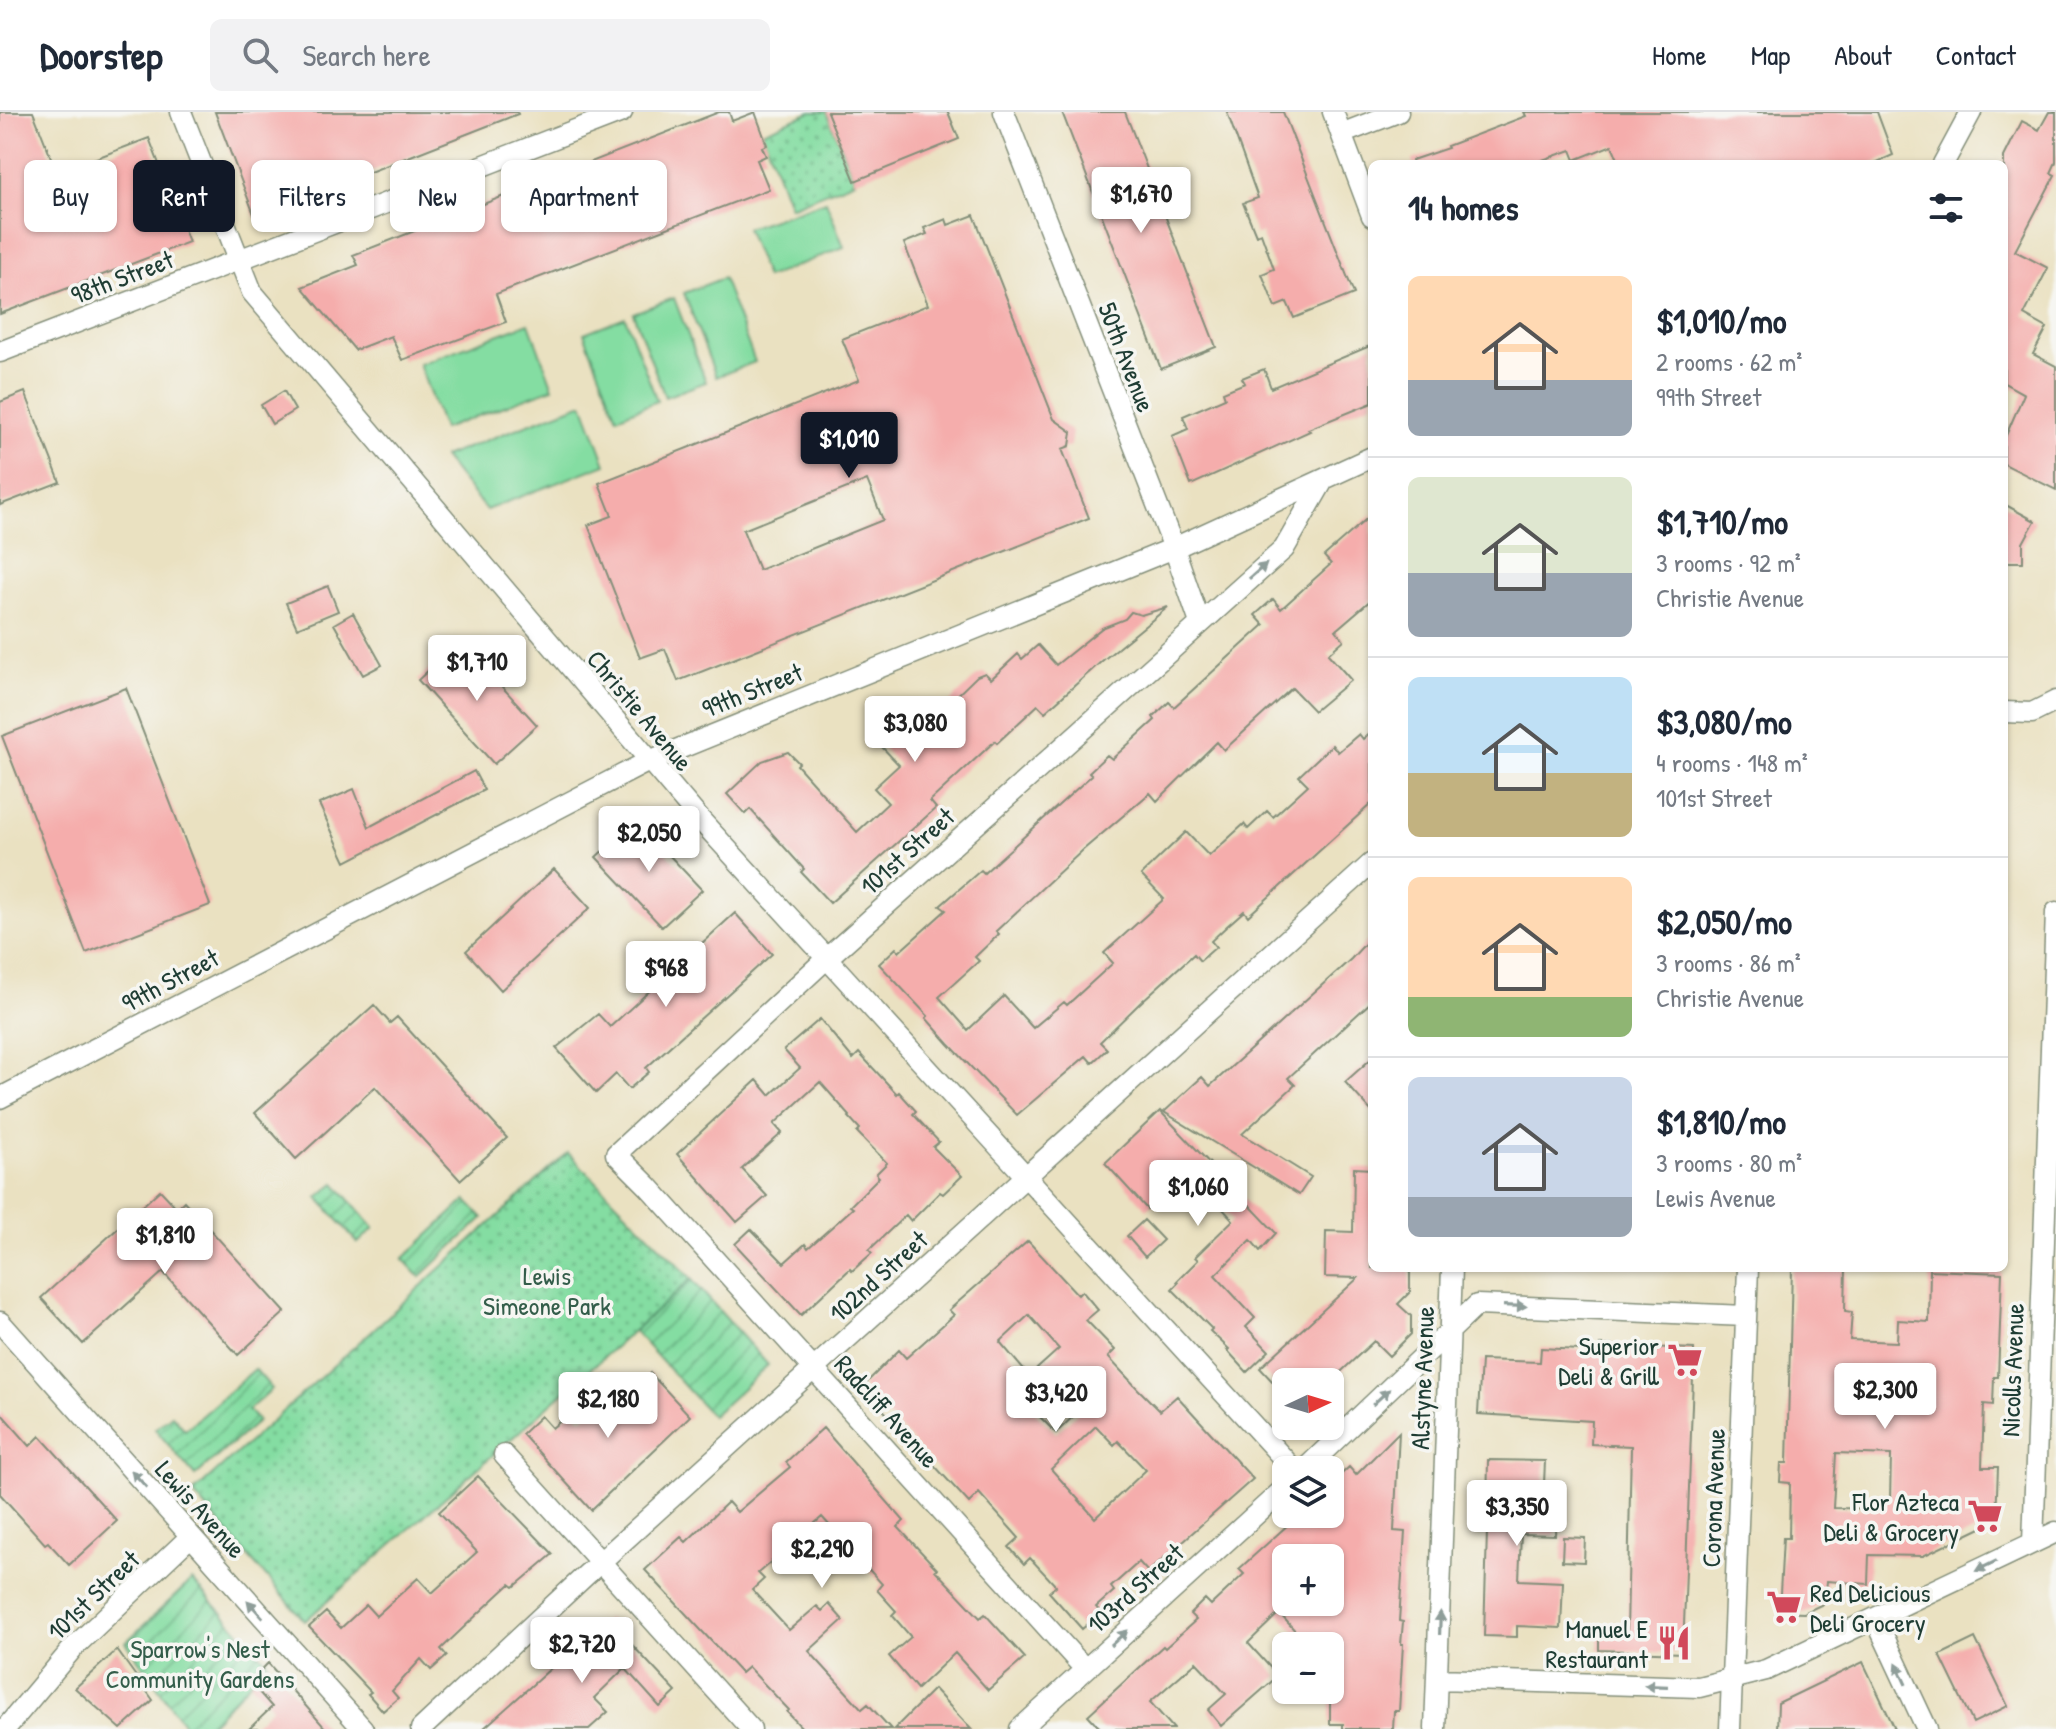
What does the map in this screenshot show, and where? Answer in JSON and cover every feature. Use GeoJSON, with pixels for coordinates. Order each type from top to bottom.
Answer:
{"type":"FeatureCollection","features":[{"type":"Feature","properties":{"kind":"street","name":"Christie Avenue"},"geometry":{"type":"LineString","coordinates":[[181,112],[252,292],[649,761],[1025,1178],[1281,1456]]}},
{"type":"Feature","properties":{"kind":"street","name":"98th Street"},"geometry":{"type":"LineString","coordinates":[[0,352],[622,112]]}},
{"type":"Feature","properties":{"kind":"street","name":"50th Avenue"},"geometry":{"type":"LineString","coordinates":[[1004,112],[1174,548],[1200,623]]}},
{"type":"Feature","properties":{"kind":"street"},"geometry":{"type":"LineString","coordinates":[[1333,112],[1368,205]]}},
{"type":"Feature","properties":{"kind":"street"},"geometry":{"type":"LineString","coordinates":[[1341,134],[1398,112]]}},
{"type":"Feature","properties":{"kind":"street"},"geometry":{"type":"LineString","coordinates":[[1945,160],[1971,112]]}},
{"type":"Feature","properties":{"kind":"street","name":"99th Street"},"geometry":{"type":"LineString","coordinates":[[0,1098],[649,761],[1174,548],[1368,459]]}},
{"type":"Feature","properties":{"kind":"street","name":"101st Street"},"geometry":{"type":"LineString","coordinates":[[616,1154],[826,959],[1284,549],[1324,479]]}},
{"type":"Feature","properties":{"kind":"street"},"geometry":{"type":"LineString","coordinates":[[2008,712],[2032,713],[2056,701]]}},
{"type":"Feature","properties":{"kind":"street","name":"102nd Street"},"geometry":{"type":"LineString","coordinates":[[421,1729],[1368,867]]}},
{"type":"Feature","properties":{"kind":"street","name":"Nicolls Avenue"},"geometry":{"type":"LineString","coordinates":[[2033,1543],[2056,912]]}},
{"type":"Feature","properties":{"kind":"street","name":"Radcliff Avenue"},"geometry":{"type":"LineString","coordinates":[[616,1154],[1085,1669]]}},
{"type":"Feature","properties":{"kind":"street","name":"Alstyne Avenue"},"geometry":{"type":"LineString","coordinates":[[1435,1729],[1452,1272]]}},
{"type":"Feature","properties":{"kind":"street","name":"Corona Avenue"},"geometry":{"type":"LineString","coordinates":[[1730,1729],[1748,1272]]}},
{"type":"Feature","properties":{"kind":"street"},"geometry":{"type":"LineString","coordinates":[[1319,1456],[1477,1305],[1746,1316]]}},
{"type":"Feature","properties":{"kind":"street","name":"Lewis Avenue"},"geometry":{"type":"LineString","coordinates":[[0,1322],[363,1729]]}},
{"type":"Feature","properties":{"kind":"street"},"geometry":{"type":"LineString","coordinates":[[504,1455],[751,1729]]}},
{"type":"Feature","properties":{"kind":"street","name":"103rd Street"},"geometry":{"type":"LineString","coordinates":[[1020,1729],[1272,1500]]}},
{"type":"Feature","properties":{"kind":"street"},"geometry":{"type":"LineString","coordinates":[[1438,1679],[1699,1687],[1766,1670],[2056,1532]]}},
{"type":"Feature","properties":{"kind":"street","name":"101st Street"},"geometry":{"type":"LineString","coordinates":[[5,1729],[73,1648],[190,1537]]}},
{"type":"Feature","properties":{"kind":"street"},"geometry":{"type":"LineString","coordinates":[[1875,1618],[1927,1729]]}},
{"type":"Feature","properties":{"kind":"green space"},"geometry":{"type":"Polygon","coordinates":[[[811,112],[827,112],[855,181],[790,207],[762,132],[811,112]]]}},
{"type":"Feature","properties":{"kind":"green space"},"geometry":{"type":"Polygon","coordinates":[[[826,201],[844,247],[766,278],[746,228],[826,201]]]}},
{"type":"Feature","properties":{"kind":"green space"},"geometry":{"type":"Polygon","coordinates":[[[723,278],[755,362],[716,377],[684,293],[723,278]]]}},
{"type":"Feature","properties":{"kind":"green space"},"geometry":{"type":"Polygon","coordinates":[[[674,298],[706,382],[665,397],[633,313],[674,298]]]}},
{"type":"Feature","properties":{"kind":"green space"},"geometry":{"type":"Polygon","coordinates":[[[625,317],[657,401],[617,417],[584,333],[625,317]]]}},
{"type":"Feature","properties":{"kind":"green space"},"geometry":{"type":"Polygon","coordinates":[[[529,323],[553,388],[443,429],[419,364],[529,323]]]}},
{"type":"Feature","properties":{"kind":"green space"},"geometry":{"type":"Polygon","coordinates":[[[583,403],[606,464],[486,510],[443,457],[583,403]]]}},
{"type":"Feature","properties":{"kind":"green space","name":"Lewis Simeone Park"},"geometry":{"type":"Polygon","coordinates":[[[568,1153],[692,1279],[305,1621],[193,1493],[568,1153]]]}},
{"type":"Feature","properties":{"kind":"green space"},"geometry":{"type":"Polygon","coordinates":[[[335,1183],[374,1228],[358,1243],[318,1197],[335,1183]]]}},
{"type":"Feature","properties":{"kind":"green space"},"geometry":{"type":"Polygon","coordinates":[[[466,1200],[483,1218],[420,1277],[403,1259],[466,1200]]]}},
{"type":"Feature","properties":{"kind":"green space"},"geometry":{"type":"Polygon","coordinates":[[[691,1279],[768,1365],[712,1416],[634,1331],[691,1279]]]}},
{"type":"Feature","properties":{"kind":"green space"},"geometry":{"type":"Polygon","coordinates":[[[255,1369],[272,1389],[248,1410],[258,1421],[195,1476],[155,1429],[172,1415],[185,1430],[255,1369]]]}},
{"type":"Feature","properties":{"kind":"green space","name":"Sparrow's Nest Community Gardens"},"geometry":{"type":"Polygon","coordinates":[[[192,1580],[268,1663],[206,1729],[187,1729],[126,1642],[192,1580]]]}},
{"type":"Feature","properties":{"kind":"building"},"geometry":{"type":"Polygon","coordinates":[[[0,112],[33,112],[52,160],[24,160],[24,232],[117,232],[117,160],[91,160],[149,138],[157,160],[133,160],[133,232],[185,232],[189,242],[0,314],[0,112]]]}},
{"type":"Feature","properties":{"kind":"building"},"geometry":{"type":"Polygon","coordinates":[[[215,112],[518,114],[401,160],[390,160],[390,164],[374,170],[374,160],[251,160],[251,206],[215,112]]]}},
{"type":"Feature","properties":{"kind":"building"},"geometry":{"type":"Polygon","coordinates":[[[719,112],[729,112],[732,121],[755,112],[767,145],[762,147],[766,156],[757,160],[769,189],[667,228],[667,160],[596,160],[719,112]]]}},
{"type":"Feature","properties":{"kind":"building"},"geometry":{"type":"Polygon","coordinates":[[[827,112],[948,112],[959,139],[855,181],[827,112]]]}},
{"type":"Feature","properties":{"kind":"building"},"geometry":{"type":"Polygon","coordinates":[[[1062,112],[1125,112],[1216,347],[1161,369],[1062,112]]]}},
{"type":"Feature","properties":{"kind":"building"},"geometry":{"type":"Polygon","coordinates":[[[1227,112],[1283,112],[1354,294],[1294,318],[1287,302],[1275,307],[1262,274],[1274,269],[1261,233],[1256,235],[1243,203],[1258,198],[1227,112]]]}},
{"type":"Feature","properties":{"kind":"building"},"geometry":{"type":"Polygon","coordinates":[[[1524,112],[1877,112],[1893,155],[1882,160],[1618,160],[1612,145],[1575,160],[1571,150],[1542,160],[1412,160],[1526,116],[1524,112]]]}},
{"type":"Feature","properties":{"kind":"building"},"geometry":{"type":"Polygon","coordinates":[[[2049,112],[2056,112],[2056,162],[2051,173],[2055,175],[2015,251],[2048,268],[2024,315],[2047,328],[2033,354],[2056,366],[2056,490],[2008,466],[2008,431],[2024,394],[2008,385],[2008,160],[2004,157],[2022,121],[2039,130],[2049,112]]]}},
{"type":"Feature","properties":{"kind":"building"},"geometry":{"type":"Polygon","coordinates":[[[501,197],[501,232],[657,232],[496,294],[506,322],[402,360],[391,336],[355,350],[302,287],[358,265],[353,255],[412,232],[485,232],[485,203],[501,197]]]}},
{"type":"Feature","properties":{"kind":"building"},"geometry":{"type":"Polygon","coordinates":[[[974,215],[1054,419],[1072,432],[1070,446],[1062,449],[1089,518],[678,681],[665,649],[640,658],[588,525],[612,516],[599,483],[859,380],[842,339],[928,305],[904,243],[927,234],[924,228],[946,219],[948,225],[974,215]],[[867,480],[743,530],[759,570],[883,520],[867,480]]]}},
{"type":"Feature","properties":{"kind":"building"},"geometry":{"type":"Polygon","coordinates":[[[1368,347],[1368,405],[1308,429],[1310,431],[1191,485],[1172,436],[1188,429],[1183,416],[1225,398],[1223,392],[1245,383],[1242,378],[1264,369],[1271,388],[1368,347]]]}},
{"type":"Feature","properties":{"kind":"building"},"geometry":{"type":"Polygon","coordinates":[[[284,391],[295,410],[272,424],[261,405],[284,391]]]}},
{"type":"Feature","properties":{"kind":"building"},"geometry":{"type":"Polygon","coordinates":[[[25,392],[60,482],[0,505],[0,402],[25,392]]]}},
{"type":"Feature","properties":{"kind":"building"},"geometry":{"type":"Polygon","coordinates":[[[2008,506],[2035,521],[2023,543],[2023,562],[2008,562],[2008,506]]]}},
{"type":"Feature","properties":{"kind":"building"},"geometry":{"type":"Polygon","coordinates":[[[1368,518],[1368,602],[1336,630],[1344,640],[1328,654],[1351,680],[1314,711],[1292,688],[1224,750],[1217,742],[1157,801],[1150,793],[996,931],[999,934],[975,957],[979,961],[939,997],[968,1030],[1004,996],[1033,1028],[1064,1002],[1067,1005],[1113,963],[1104,953],[1164,899],[1141,875],[1186,832],[1209,856],[1244,824],[1248,829],[1267,811],[1273,817],[1308,785],[1299,776],[1332,745],[1338,752],[1359,734],[1363,739],[1368,735],[1368,807],[1248,916],[1244,911],[1227,926],[1211,941],[1216,947],[1200,961],[1194,954],[1141,1002],[1100,1042],[1107,1049],[1092,1063],[1086,1056],[1017,1115],[879,964],[896,948],[899,952],[946,910],[940,906],[981,870],[984,873],[1092,775],[1089,772],[1107,755],[1112,759],[1155,720],[1153,717],[1169,702],[1174,707],[1264,625],[1255,615],[1273,599],[1281,609],[1331,564],[1324,556],[1368,518]]]}},
{"type":"Feature","properties":{"kind":"building"},"geometry":{"type":"Polygon","coordinates":[[[328,586],[338,611],[297,628],[286,603],[328,586]]]}},
{"type":"Feature","properties":{"kind":"building"},"geometry":{"type":"Polygon","coordinates":[[[1168,607],[1045,712],[1038,705],[997,743],[995,741],[930,801],[936,808],[830,903],[750,809],[745,814],[727,794],[762,761],[788,752],[857,832],[888,803],[874,788],[899,765],[881,746],[897,731],[908,743],[977,676],[985,673],[991,679],[1018,654],[1022,659],[1038,645],[1056,665],[1102,628],[1125,619],[1131,612],[1141,615],[1168,607]]]}},
{"type":"Feature","properties":{"kind":"building"},"geometry":{"type":"Polygon","coordinates":[[[353,613],[382,665],[363,675],[334,624],[353,613]]]}},
{"type":"Feature","properties":{"kind":"building"},"geometry":{"type":"Polygon","coordinates":[[[460,641],[537,725],[494,764],[418,680],[460,641]]]}},
{"type":"Feature","properties":{"kind":"building"},"geometry":{"type":"Polygon","coordinates":[[[126,688],[210,905],[86,953],[2,736],[126,688]]]}},
{"type":"Feature","properties":{"kind":"building"},"geometry":{"type":"Polygon","coordinates":[[[474,771],[484,790],[346,862],[319,804],[354,789],[369,827],[474,771]]]}},
{"type":"Feature","properties":{"kind":"building"},"geometry":{"type":"Polygon","coordinates":[[[636,820],[702,890],[662,927],[596,857],[636,820]]]}},
{"type":"Feature","properties":{"kind":"building"},"geometry":{"type":"Polygon","coordinates":[[[554,869],[590,908],[501,990],[466,951],[554,869]]]}},
{"type":"Feature","properties":{"kind":"building"},"geometry":{"type":"Polygon","coordinates":[[[735,913],[772,954],[646,1068],[649,1072],[629,1089],[616,1074],[596,1093],[556,1048],[598,1014],[610,1027],[735,913]]]}},
{"type":"Feature","properties":{"kind":"building"},"geometry":{"type":"Polygon","coordinates":[[[1368,940],[1368,1005],[1288,1078],[1295,1085],[1242,1134],[1311,1177],[1299,1195],[1164,1112],[1202,1077],[1210,1086],[1368,940]]]}},
{"type":"Feature","properties":{"kind":"building"},"geometry":{"type":"Polygon","coordinates":[[[374,1005],[390,1023],[397,1017],[507,1138],[460,1180],[375,1087],[296,1159],[255,1113],[374,1005]]]}},
{"type":"Feature","properties":{"kind":"building"},"geometry":{"type":"Polygon","coordinates":[[[820,1019],[853,1059],[859,1053],[897,1094],[899,1092],[916,1111],[913,1114],[939,1142],[933,1147],[962,1176],[943,1194],[940,1192],[911,1221],[906,1215],[869,1250],[872,1253],[852,1271],[850,1269],[801,1315],[735,1244],[751,1229],[784,1263],[805,1244],[808,1248],[853,1208],[850,1206],[879,1177],[876,1174],[887,1163],[857,1132],[860,1129],[820,1082],[774,1124],[782,1133],[742,1169],[767,1196],[737,1222],[677,1154],[757,1080],[770,1095],[800,1068],[784,1050],[820,1019]]]}},
{"type":"Feature","properties":{"kind":"building"},"geometry":{"type":"Polygon","coordinates":[[[1368,1062],[1368,1108],[1345,1082],[1368,1062]]]}},
{"type":"Feature","properties":{"kind":"building"},"geometry":{"type":"Polygon","coordinates":[[[1160,1111],[1276,1233],[1260,1251],[1251,1240],[1215,1275],[1255,1318],[1246,1327],[1269,1351],[1247,1372],[1210,1331],[1212,1329],[1172,1289],[1198,1260],[1195,1257],[1233,1220],[1188,1171],[1147,1209],[1105,1163],[1160,1111]]]}},
{"type":"Feature","properties":{"kind":"building"},"geometry":{"type":"Polygon","coordinates":[[[1354,1168],[1368,1169],[1368,1272],[1410,1272],[1410,1292],[1398,1304],[1411,1316],[1411,1334],[1389,1356],[1374,1341],[1344,1369],[1272,1368],[1272,1381],[1260,1368],[1358,1278],[1325,1277],[1326,1231],[1353,1232],[1354,1168]]]}},
{"type":"Feature","properties":{"kind":"building"},"geometry":{"type":"Polygon","coordinates":[[[160,1190],[177,1208],[184,1201],[285,1312],[238,1355],[163,1272],[83,1344],[41,1298],[160,1190]]]}},
{"type":"Feature","properties":{"kind":"building"},"geometry":{"type":"Polygon","coordinates":[[[1144,1220],[1163,1240],[1145,1257],[1127,1236],[1144,1220]]]}},
{"type":"Feature","properties":{"kind":"building"},"geometry":{"type":"Polygon","coordinates":[[[1028,1241],[1078,1295],[1082,1291],[1098,1310],[1086,1320],[1115,1350],[1108,1357],[1138,1389],[1160,1411],[1177,1396],[1253,1479],[1148,1572],[1139,1562],[1111,1587],[1114,1591],[1096,1607],[1101,1613],[1082,1629],[1049,1592],[1056,1586],[1030,1558],[1024,1564],[1009,1547],[1019,1538],[979,1493],[969,1503],[862,1387],[899,1350],[906,1358],[954,1315],[949,1310],[1028,1241]],[[1029,1315],[1000,1342],[1029,1376],[1059,1349],[1029,1315]],[[1059,1378],[1029,1406],[1056,1433],[1084,1406],[1059,1378]],[[1096,1426],[1051,1469],[1095,1518],[1146,1470],[1118,1441],[1114,1445],[1096,1426]]]}},
{"type":"Feature","properties":{"kind":"building"},"geometry":{"type":"Polygon","coordinates":[[[1792,1272],[1846,1272],[1845,1311],[1852,1312],[1850,1340],[1897,1342],[1898,1320],[1929,1322],[1930,1272],[2002,1273],[1998,1377],[1994,1377],[1993,1405],[1984,1404],[1982,1467],[1998,1467],[1996,1521],[1923,1556],[1869,1555],[1868,1584],[1827,1581],[1825,1603],[1804,1613],[1779,1612],[1783,1538],[1789,1538],[1790,1483],[1780,1482],[1781,1463],[1787,1463],[1792,1272]],[[1836,1453],[1833,1508],[1885,1509],[1885,1500],[1890,1500],[1891,1455],[1836,1453]]]}},
{"type":"Feature","properties":{"kind":"building"},"geometry":{"type":"Polygon","coordinates":[[[1600,1345],[1694,1349],[1683,1653],[1599,1650],[1599,1631],[1627,1632],[1631,1446],[1591,1444],[1592,1421],[1478,1414],[1481,1360],[1540,1362],[1541,1348],[1600,1351],[1600,1345]]]}},
{"type":"Feature","properties":{"kind":"building"},"geometry":{"type":"Polygon","coordinates":[[[650,1373],[690,1416],[591,1510],[522,1434],[541,1416],[552,1428],[573,1410],[582,1419],[590,1412],[593,1415],[606,1403],[611,1410],[650,1373]]]}},
{"type":"Feature","properties":{"kind":"building"},"geometry":{"type":"Polygon","coordinates":[[[0,1412],[30,1446],[40,1436],[117,1521],[69,1565],[48,1542],[45,1544],[0,1494],[0,1412]]]}},
{"type":"Feature","properties":{"kind":"building"},"geometry":{"type":"Polygon","coordinates":[[[823,1428],[904,1521],[898,1527],[935,1570],[980,1618],[985,1614],[1025,1658],[988,1690],[955,1653],[917,1689],[889,1656],[911,1637],[892,1615],[896,1611],[877,1590],[882,1584],[822,1517],[758,1573],[764,1579],[752,1590],[789,1630],[817,1606],[822,1611],[829,1604],[843,1620],[809,1651],[862,1709],[868,1704],[891,1729],[803,1729],[748,1667],[741,1673],[645,1570],[681,1537],[686,1542],[728,1502],[737,1512],[790,1467],[786,1462],[823,1428]]]}},
{"type":"Feature","properties":{"kind":"building"},"geometry":{"type":"Polygon","coordinates":[[[1399,1432],[1394,1531],[1405,1532],[1399,1621],[1403,1622],[1403,1644],[1399,1711],[1394,1711],[1393,1729],[1343,1729],[1343,1724],[1330,1724],[1330,1704],[1344,1704],[1344,1632],[1296,1632],[1282,1616],[1344,1616],[1344,1544],[1272,1544],[1272,1616],[1276,1616],[1248,1643],[1272,1669],[1272,1681],[1221,1726],[1208,1710],[1226,1694],[1196,1662],[1150,1702],[1174,1729],[1101,1729],[1088,1715],[1196,1620],[1190,1614],[1205,1599],[1211,1605],[1244,1574],[1239,1569],[1284,1528],[1344,1528],[1344,1472],[1349,1467],[1356,1475],[1399,1432]]]}},
{"type":"Feature","properties":{"kind":"building"},"geometry":{"type":"Polygon","coordinates":[[[1488,1460],[1545,1461],[1544,1484],[1555,1484],[1555,1535],[1521,1534],[1519,1580],[1563,1582],[1561,1628],[1517,1626],[1517,1637],[1484,1636],[1487,1531],[1474,1531],[1474,1511],[1487,1512],[1488,1460]]]}},
{"type":"Feature","properties":{"kind":"building"},"geometry":{"type":"Polygon","coordinates":[[[478,1476],[553,1554],[514,1587],[510,1584],[441,1649],[447,1656],[431,1670],[421,1659],[392,1691],[398,1698],[383,1711],[368,1694],[371,1692],[309,1627],[326,1612],[341,1628],[366,1605],[376,1616],[418,1578],[432,1593],[477,1552],[439,1512],[478,1476]]]}},
{"type":"Feature","properties":{"kind":"building"},"geometry":{"type":"Polygon","coordinates":[[[1563,1537],[1585,1538],[1584,1562],[1562,1561],[1563,1537]]]}},
{"type":"Feature","properties":{"kind":"building"},"geometry":{"type":"Polygon","coordinates":[[[607,1618],[676,1692],[660,1707],[625,1668],[594,1698],[608,1712],[589,1729],[483,1729],[607,1618]]]}},
{"type":"Feature","properties":{"kind":"building"},"geometry":{"type":"Polygon","coordinates":[[[1975,1638],[2008,1706],[1973,1723],[1940,1655],[1975,1638]]]}},
{"type":"Feature","properties":{"kind":"building"},"geometry":{"type":"Polygon","coordinates":[[[117,1650],[153,1700],[121,1729],[75,1688],[117,1650]]]}},
{"type":"Feature","properties":{"kind":"building"},"geometry":{"type":"Polygon","coordinates":[[[1863,1662],[1895,1729],[1777,1729],[1778,1703],[1863,1662]]]}},
{"type":"Feature","properties":{"kind":"building"},"geometry":{"type":"Polygon","coordinates":[[[268,1663],[326,1729],[249,1729],[272,1707],[250,1682],[268,1663]]]}},
{"type":"Feature","properties":{"kind":"building"},"geometry":{"type":"Polygon","coordinates":[[[934,1689],[971,1729],[894,1729],[934,1689]]]}},
{"type":"Feature","properties":{"kind":"place","name":"Superior Deli & Grill"},"geometry":{"type":"Point","coordinates":[1685,1360]}},
{"type":"Feature","properties":{"kind":"place","name":"Flor Azteca Deli & Grocery"},"geometry":{"type":"Point","coordinates":[1985,1516]}},
{"type":"Feature","properties":{"kind":"place","name":"Red Delicious Deli Grocery"},"geometry":{"type":"Point","coordinates":[1784,1607]}},
{"type":"Feature","properties":{"kind":"place","name":"Manuel E Restaurant"},"geometry":{"type":"Point","coordinates":[1674,1643]}}]}
